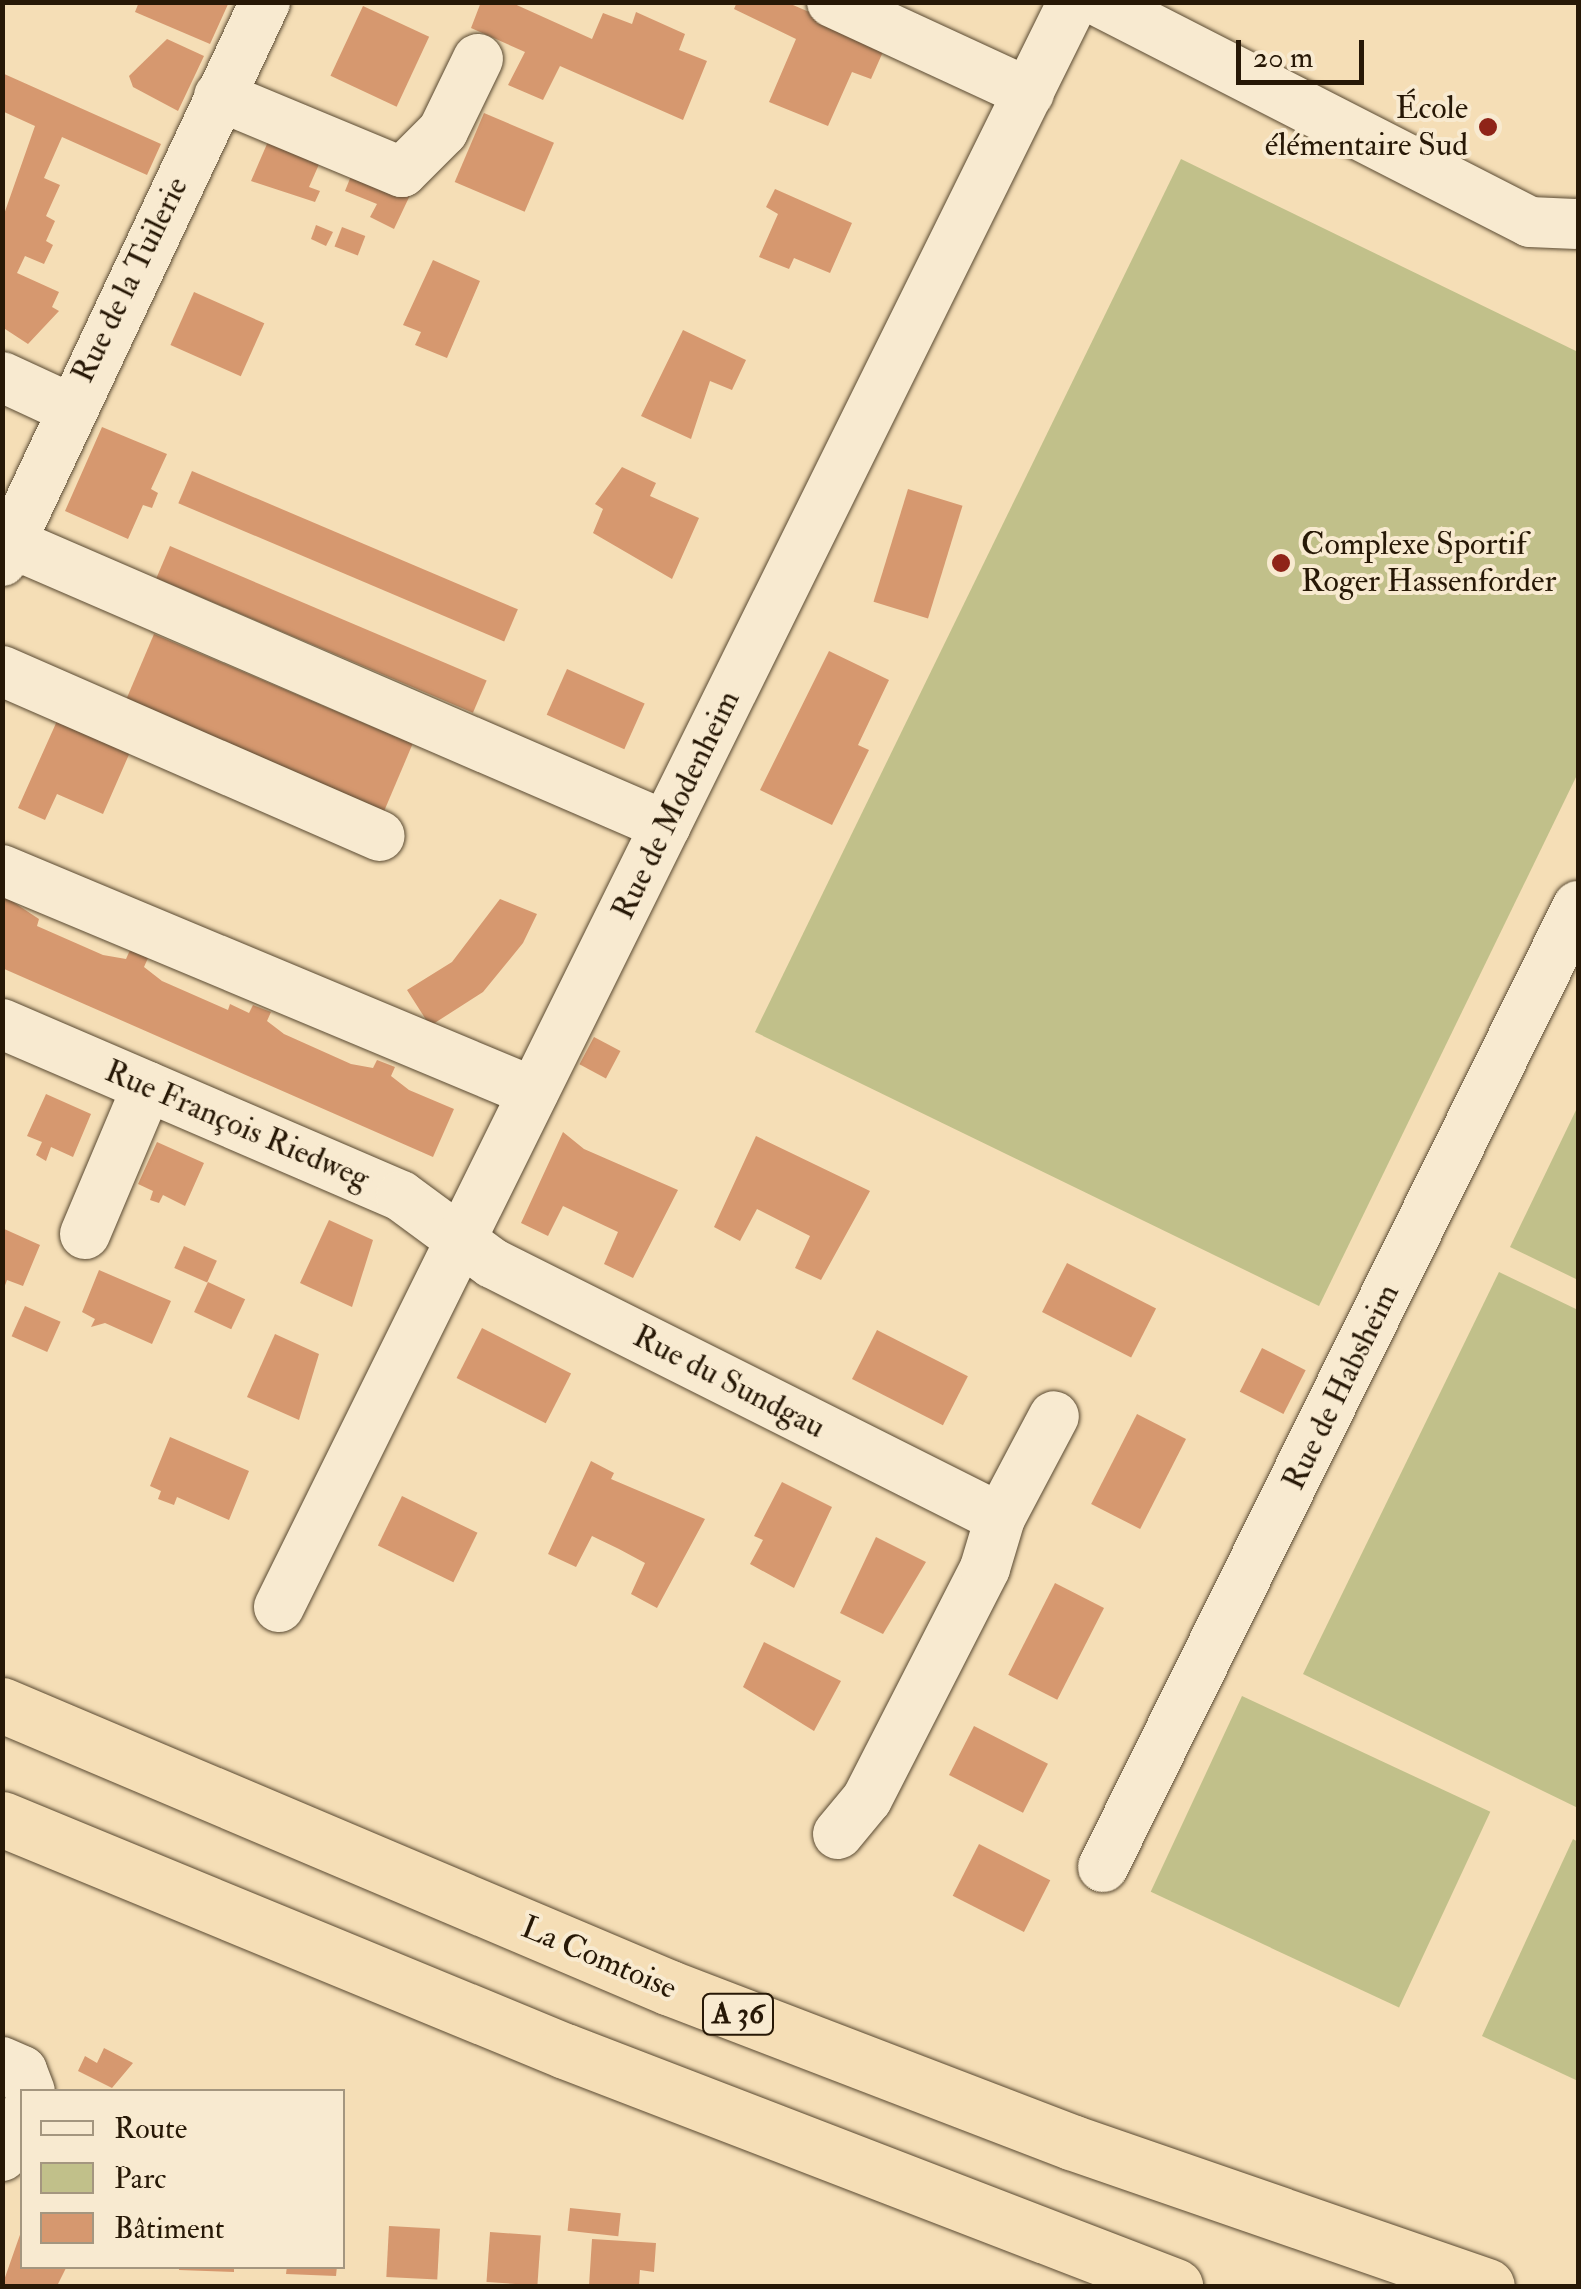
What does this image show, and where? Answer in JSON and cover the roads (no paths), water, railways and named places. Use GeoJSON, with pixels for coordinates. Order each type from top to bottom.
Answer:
{"type":"FeatureCollection","features":[{"type":"Feature","properties":{"kind":"highway","name":"La Comtoise"},"geometry":{"type":"LineString","coordinates":[[2,1705],[670,1988],[1071,2142],[1487,2286]]}},
{"type":"Feature","properties":{"kind":"highway"},"geometry":{"type":"LineString","coordinates":[[2,1819],[583,2058],[1175,2286]]}},
{"type":"Feature","properties":{"kind":"street","name":"Rue de la Tuilerie"},"geometry":{"type":"LineString","coordinates":[[5,548],[265,2]]}},
{"type":"Feature","properties":{"kind":"street"},"geometry":{"type":"LineString","coordinates":[[832,2],[1029,93]]}},
{"type":"Feature","properties":{"kind":"street","name":"Rue de Modenheim"},"geometry":{"type":"LineString","coordinates":[[280,1608],[1073,2]]}},
{"type":"Feature","properties":{"kind":"street"},"geometry":{"type":"LineString","coordinates":[[1100,2],[1530,222],[1578,224]]}},
{"type":"Feature","properties":{"kind":"street"},"geometry":{"type":"LineString","coordinates":[[219,96],[402,172],[442,132],[478,58]]}},
{"type":"Feature","properties":{"kind":"street"},"geometry":{"type":"LineString","coordinates":[[2,377],[69,408]]}},
{"type":"Feature","properties":{"kind":"street"},"geometry":{"type":"LineString","coordinates":[[5,548],[666,826]]}},
{"type":"Feature","properties":{"kind":"street"},"geometry":{"type":"LineString","coordinates":[[2,671],[380,836]]}},
{"type":"Feature","properties":{"kind":"street"},"geometry":{"type":"LineString","coordinates":[[2,870],[534,1092]]}},
{"type":"Feature","properties":{"kind":"street","name":"Rue de Habsheim"},"geometry":{"type":"LineString","coordinates":[[1102,1868],[1578,906]]}},
{"type":"Feature","properties":{"kind":"street","name":"Rue François Riedweg"},"geometry":{"type":"LineString","coordinates":[[2,1024],[401,1196],[459,1244]]}},
{"type":"Feature","properties":{"kind":"street"},"geometry":{"type":"LineString","coordinates":[[85,1234],[148,1086]]}},
{"type":"Feature","properties":{"kind":"street","name":"Rue du Sundgau"},"geometry":{"type":"LineString","coordinates":[[459,1244],[1000,1518]]}},
{"type":"Feature","properties":{"kind":"street"},"geometry":{"type":"LineString","coordinates":[[838,1834],[867,1799],[976,1586],[1000,1518],[1054,1416]]}},
{"type":"Feature","properties":{"kind":"street"},"geometry":{"type":"LineString","coordinates":[[2,2062],[22,2071],[29,2089]]}},
{"type":"Feature","properties":{"kind":"street"},"geometry":{"type":"LineString","coordinates":[[2,2156],[20,2121]]}},
{"type":"Feature","properties":{"kind":"place","name":"École élémentaire Sud"},"geometry":{"type":"Point","coordinates":[1488,127]}},
{"type":"Feature","properties":{"kind":"place","name":"Complexe Sportif Roger Hassenforder"},"geometry":{"type":"Point","coordinates":[1281,563]}}]}
